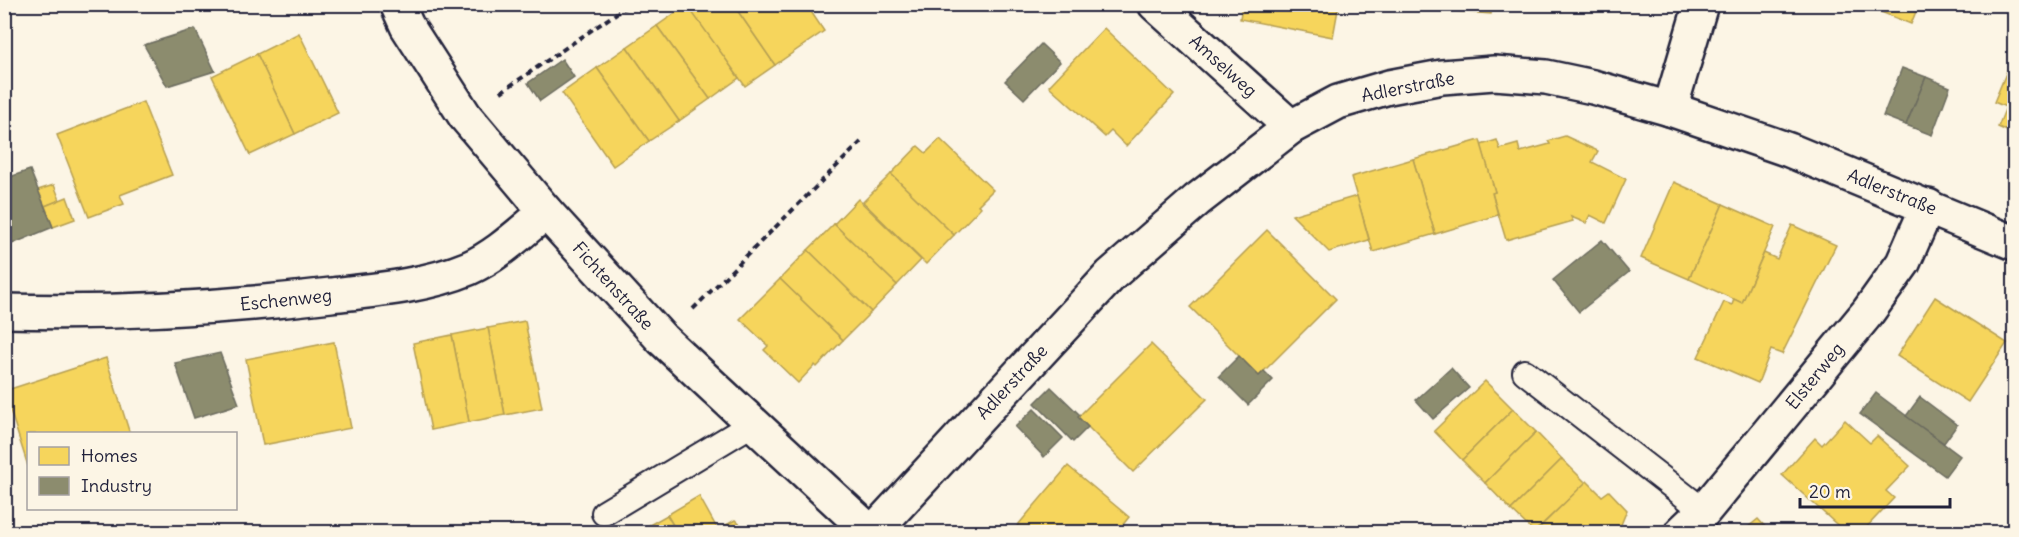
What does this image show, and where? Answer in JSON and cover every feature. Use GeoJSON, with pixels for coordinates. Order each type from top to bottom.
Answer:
{"type":"FeatureCollection","features":[{"type":"Feature","properties":{"kind":"street","name":"Fichtenstraße"},"geometry":{"type":"LineString","coordinates":[[397,4],[406,26],[465,117],[546,212],[662,339],[872,532]]}},
{"type":"Feature","properties":{"kind":"street","name":"Amselweg"},"geometry":{"type":"LineString","coordinates":[[1155,4],[1291,127]]}},
{"type":"Feature","properties":{"kind":"street"},"geometry":{"type":"LineString","coordinates":[[1670,109],[1701,4]]}},
{"type":"Feature","properties":{"kind":"street","name":"Adlerstraße"},"geometry":{"type":"LineString","coordinates":[[872,532],[1111,275],[1197,200],[1291,127],[1338,102],[1389,87],[1442,77],[1494,73],[1546,77],[1593,87],[1670,109],[1789,150],[2014,243]]}},
{"type":"Feature","properties":{"kind":"street","name":"Elsterweg"},"geometry":{"type":"LineString","coordinates":[[1693,522],[1868,312],[1903,263],[1928,206]]}},
{"type":"Feature","properties":{"kind":"street","name":"Eschenweg"},"geometry":{"type":"LineString","coordinates":[[4,311],[150,309],[269,303],[427,281],[468,268],[496,253],[546,212]]}},
{"type":"Feature","properties":{"kind":"lane"},"geometry":{"type":"LineString","coordinates":[[1525,372],[1693,522]]}},
{"type":"Feature","properties":{"kind":"lane"},"geometry":{"type":"LineString","coordinates":[[604,513],[752,424]]}},
{"type":"Feature","properties":{"kind":"path"},"geometry":{"type":"LineString","coordinates":[[465,117],[630,4]]}},
{"type":"Feature","properties":{"kind":"path"},"geometry":{"type":"LineString","coordinates":[[662,339],[861,142]]}},
{"type":"Feature","properties":{"kind":"building: Homes"},"geometry":{"type":"Polygon","coordinates":[[[240,4],[256,4],[242,10],[240,4]]]}},
{"type":"Feature","properties":{"kind":"building: Homes"},"geometry":{"type":"Polygon","coordinates":[[[688,4],[739,78],[710,99],[657,26],[688,4]]]}},
{"type":"Feature","properties":{"kind":"building: Homes"},"geometry":{"type":"Polygon","coordinates":[[[703,4],[733,4],[775,65],[745,86],[692,12],[703,4]]]}},
{"type":"Feature","properties":{"kind":"building: Homes"},"geometry":{"type":"Polygon","coordinates":[[[733,4],[806,4],[824,31],[775,65],[733,4]]]}},
{"type":"Feature","properties":{"kind":"building: Homes"},"geometry":{"type":"Polygon","coordinates":[[[1242,4],[1339,4],[1333,37],[1240,19],[1242,4]]]}},
{"type":"Feature","properties":{"kind":"building: Homes"},"geometry":{"type":"Polygon","coordinates":[[[1400,4],[1492,4],[1491,14],[1400,7],[1400,4]]]}},
{"type":"Feature","properties":{"kind":"building: Homes"},"geometry":{"type":"Polygon","coordinates":[[[1861,4],[1919,4],[1911,24],[1861,4]]]}},
{"type":"Feature","properties":{"kind":"building: Homes"},"geometry":{"type":"Polygon","coordinates":[[[657,26],[710,99],[679,121],[627,47],[657,26]]]}},
{"type":"Feature","properties":{"kind":"building: Homes"},"geometry":{"type":"Polygon","coordinates":[[[1104,28],[1174,95],[1126,146],[1111,131],[1105,137],[1049,86],[1104,28]]]}},
{"type":"Feature","properties":{"kind":"building: Homes"},"geometry":{"type":"Polygon","coordinates":[[[299,33],[338,113],[295,134],[257,54],[299,33]]]}},
{"type":"Feature","properties":{"kind":"building: Homes"},"geometry":{"type":"Polygon","coordinates":[[[627,47],[679,121],[649,141],[597,68],[627,47]]]}},
{"type":"Feature","properties":{"kind":"building: Homes"},"geometry":{"type":"Polygon","coordinates":[[[257,54],[295,134],[250,155],[212,76],[257,54]]]}},
{"type":"Feature","properties":{"kind":"building: Homes"},"geometry":{"type":"Polygon","coordinates":[[[2009,66],[2014,68],[2014,134],[1998,127],[2006,107],[1994,102],[2009,66]]]}},
{"type":"Feature","properties":{"kind":"building: Homes"},"geometry":{"type":"Polygon","coordinates":[[[597,68],[649,141],[613,166],[562,93],[597,68]]]}},
{"type":"Feature","properties":{"kind":"building: Homes"},"geometry":{"type":"Polygon","coordinates":[[[143,102],[172,175],[120,195],[124,204],[89,217],[57,135],[143,102]]]}},
{"type":"Feature","properties":{"kind":"building: Homes"},"geometry":{"type":"Polygon","coordinates":[[[1565,136],[1598,151],[1592,162],[1626,179],[1606,223],[1590,215],[1586,223],[1571,217],[1573,221],[1506,240],[1481,145],[1497,140],[1500,149],[1518,144],[1520,152],[1550,144],[1548,141],[1565,136]]]}},
{"type":"Feature","properties":{"kind":"building: Homes"},"geometry":{"type":"Polygon","coordinates":[[[940,139],[993,190],[978,205],[981,207],[954,235],[891,174],[918,146],[926,153],[940,139]]]}},
{"type":"Feature","properties":{"kind":"building: Homes"},"geometry":{"type":"Polygon","coordinates":[[[1480,140],[1495,192],[1492,193],[1498,215],[1435,234],[1413,159],[1480,140]]]}},
{"type":"Feature","properties":{"kind":"building: Homes"},"geometry":{"type":"Polygon","coordinates":[[[1413,159],[1435,234],[1373,252],[1351,177],[1413,159]]]}},
{"type":"Feature","properties":{"kind":"building: Homes"},"geometry":{"type":"Polygon","coordinates":[[[891,174],[954,235],[926,264],[863,202],[891,174]]]}},
{"type":"Feature","properties":{"kind":"building: Homes"},"geometry":{"type":"Polygon","coordinates":[[[1674,182],[1723,204],[1689,279],[1641,258],[1674,182]]]}},
{"type":"Feature","properties":{"kind":"building: Homes"},"geometry":{"type":"Polygon","coordinates":[[[54,185],[60,200],[45,206],[38,190],[54,185]]]}},
{"type":"Feature","properties":{"kind":"building: Homes"},"geometry":{"type":"Polygon","coordinates":[[[1357,196],[1369,240],[1329,252],[1292,215],[1357,196]]]}},
{"type":"Feature","properties":{"kind":"building: Homes"},"geometry":{"type":"Polygon","coordinates":[[[67,197],[75,219],[53,227],[45,206],[67,197]]]}},
{"type":"Feature","properties":{"kind":"building: Homes"},"geometry":{"type":"Polygon","coordinates":[[[858,199],[921,260],[897,285],[834,224],[858,199]]]}},
{"type":"Feature","properties":{"kind":"building: Homes"},"geometry":{"type":"Polygon","coordinates":[[[1723,204],[1775,227],[1742,303],[1689,279],[1723,204]]]}},
{"type":"Feature","properties":{"kind":"building: Homes"},"geometry":{"type":"Polygon","coordinates":[[[834,224],[897,285],[871,312],[808,250],[834,224]]]}},
{"type":"Feature","properties":{"kind":"building: Homes"},"geometry":{"type":"Polygon","coordinates":[[[1792,225],[1836,245],[1782,354],[1771,350],[1758,383],[1698,357],[1724,302],[1732,305],[1734,299],[1742,303],[1764,253],[1777,259],[1792,225]]]}},
{"type":"Feature","properties":{"kind":"building: Homes"},"geometry":{"type":"Polygon","coordinates":[[[1267,230],[1336,299],[1259,376],[1190,307],[1267,230]]]}},
{"type":"Feature","properties":{"kind":"building: Homes"},"geometry":{"type":"Polygon","coordinates":[[[808,250],[871,312],[843,340],[780,279],[808,250]]]}},
{"type":"Feature","properties":{"kind":"building: Homes"},"geometry":{"type":"Polygon","coordinates":[[[780,279],[843,340],[798,383],[764,350],[768,346],[740,319],[780,279]]]}},
{"type":"Feature","properties":{"kind":"building: Homes"},"geometry":{"type":"Polygon","coordinates":[[[1935,297],[2007,343],[1968,402],[1897,356],[1935,297]]]}},
{"type":"Feature","properties":{"kind":"building: Homes"},"geometry":{"type":"Polygon","coordinates":[[[525,321],[542,408],[505,415],[488,328],[525,321]]]}},
{"type":"Feature","properties":{"kind":"building: Homes"},"geometry":{"type":"Polygon","coordinates":[[[488,328],[505,415],[469,422],[452,335],[488,328]]]}},
{"type":"Feature","properties":{"kind":"building: Homes"},"geometry":{"type":"Polygon","coordinates":[[[452,335],[469,422],[431,430],[413,343],[452,335]]]}},
{"type":"Feature","properties":{"kind":"building: Homes"},"geometry":{"type":"Polygon","coordinates":[[[334,342],[351,428],[263,445],[246,359],[334,342]]]}},
{"type":"Feature","properties":{"kind":"building: Homes"},"geometry":{"type":"Polygon","coordinates":[[[1151,344],[1207,399],[1133,472],[1078,417],[1151,344]]]}},
{"type":"Feature","properties":{"kind":"building: Homes"},"geometry":{"type":"Polygon","coordinates":[[[106,358],[129,432],[27,432],[27,463],[4,391],[106,358]]]}},
{"type":"Feature","properties":{"kind":"building: Homes"},"geometry":{"type":"Polygon","coordinates":[[[1485,381],[1513,409],[1462,460],[1434,431],[1485,381]]]}},
{"type":"Feature","properties":{"kind":"building: Homes"},"geometry":{"type":"Polygon","coordinates":[[[1513,409],[1536,432],[1485,483],[1462,460],[1513,409]]]}},
{"type":"Feature","properties":{"kind":"building: Homes"},"geometry":{"type":"Polygon","coordinates":[[[1845,420],[1870,443],[1877,436],[1910,466],[1886,491],[1894,498],[1862,532],[1845,532],[1782,475],[1815,438],[1822,445],[1845,420]]]}},
{"type":"Feature","properties":{"kind":"building: Homes"},"geometry":{"type":"Polygon","coordinates":[[[1536,432],[1562,459],[1511,510],[1485,483],[1536,432]]]}},
{"type":"Feature","properties":{"kind":"building: Homes"},"geometry":{"type":"Polygon","coordinates":[[[1562,459],[1586,483],[1534,532],[1511,510],[1562,459]]]}},
{"type":"Feature","properties":{"kind":"building: Homes"},"geometry":{"type":"Polygon","coordinates":[[[1068,466],[1129,517],[1117,532],[1012,532],[1068,466]]]}},
{"type":"Feature","properties":{"kind":"building: Homes"},"geometry":{"type":"Polygon","coordinates":[[[1587,481],[1602,496],[1609,491],[1627,510],[1618,532],[1535,532],[1587,481]]]}},
{"type":"Feature","properties":{"kind":"building: Homes"},"geometry":{"type":"Polygon","coordinates":[[[699,496],[718,530],[735,520],[748,532],[677,532],[667,515],[699,496]]]}},
{"type":"Feature","properties":{"kind":"building: Homes"},"geometry":{"type":"Polygon","coordinates":[[[667,515],[677,532],[637,532],[667,515]]]}},
{"type":"Feature","properties":{"kind":"building: Homes"},"geometry":{"type":"Polygon","coordinates":[[[1758,519],[1770,532],[1742,532],[1758,519]]]}},
{"type":"Feature","properties":{"kind":"building: Industry"},"geometry":{"type":"Polygon","coordinates":[[[195,29],[215,71],[167,86],[144,45],[195,29]]]}},
{"type":"Feature","properties":{"kind":"building: Industry"},"geometry":{"type":"Polygon","coordinates":[[[1041,44],[1060,62],[1024,99],[1005,81],[1041,44]]]}},
{"type":"Feature","properties":{"kind":"building: Industry"},"geometry":{"type":"Polygon","coordinates":[[[562,59],[574,77],[540,101],[528,83],[562,59]]]}},
{"type":"Feature","properties":{"kind":"building: Industry"},"geometry":{"type":"Polygon","coordinates":[[[1902,68],[1926,77],[1906,125],[1883,116],[1902,68]]]}},
{"type":"Feature","properties":{"kind":"building: Industry"},"geometry":{"type":"Polygon","coordinates":[[[1926,77],[1950,87],[1932,135],[1906,125],[1926,77]]]}},
{"type":"Feature","properties":{"kind":"building: Industry"},"geometry":{"type":"Polygon","coordinates":[[[30,170],[53,227],[5,247],[4,193],[6,188],[4,179],[30,170]]]}},
{"type":"Feature","properties":{"kind":"building: Industry"},"geometry":{"type":"Polygon","coordinates":[[[1602,240],[1629,272],[1579,312],[1553,280],[1602,240]]]}},
{"type":"Feature","properties":{"kind":"building: Industry"},"geometry":{"type":"Polygon","coordinates":[[[220,353],[239,404],[194,418],[175,363],[220,353]]]}},
{"type":"Feature","properties":{"kind":"building: Industry"},"geometry":{"type":"Polygon","coordinates":[[[1239,356],[1259,376],[1264,371],[1273,380],[1248,405],[1219,376],[1239,356]]]}},
{"type":"Feature","properties":{"kind":"building: Industry"},"geometry":{"type":"Polygon","coordinates":[[[1451,368],[1469,388],[1433,419],[1416,400],[1451,368]]]}},
{"type":"Feature","properties":{"kind":"building: Industry"},"geometry":{"type":"Polygon","coordinates":[[[1051,387],[1080,415],[1078,417],[1088,427],[1073,442],[1035,403],[1051,387]]]}},
{"type":"Feature","properties":{"kind":"building: Industry"},"geometry":{"type":"Polygon","coordinates":[[[1876,393],[1960,456],[1945,476],[1860,414],[1876,393]]]}},
{"type":"Feature","properties":{"kind":"building: Industry"},"geometry":{"type":"Polygon","coordinates":[[[1920,397],[1957,425],[1944,443],[1906,416],[1920,397]]]}},
{"type":"Feature","properties":{"kind":"building: Industry"},"geometry":{"type":"Polygon","coordinates":[[[1034,409],[1063,438],[1044,457],[1015,427],[1034,409]]]}}]}
